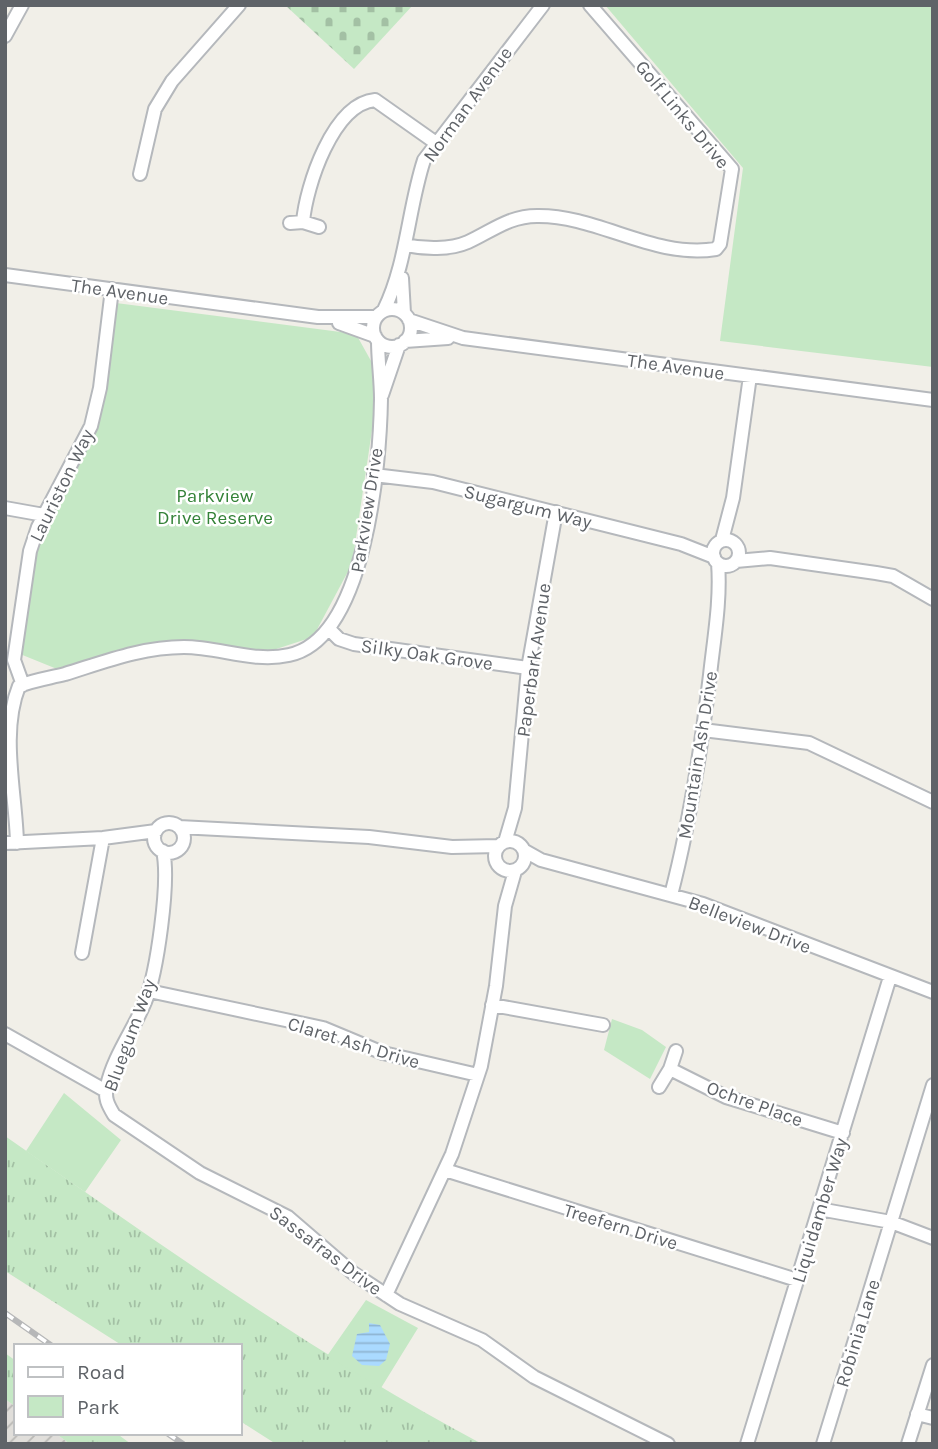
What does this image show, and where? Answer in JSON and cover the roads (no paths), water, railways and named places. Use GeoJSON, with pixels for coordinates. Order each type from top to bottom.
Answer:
{"type":"FeatureCollection","features":[{"type":"Feature","properties":{"kind":"street"},"geometry":{"type":"LineString","coordinates":[[5,36],[22,5]]}},
{"type":"Feature","properties":{"kind":"street"},"geometry":{"type":"LineString","coordinates":[[140,174],[155,109],[172,81],[239,5]]}},
{"type":"Feature","properties":{"kind":"street","name":"Norman Avenue"},"geometry":{"type":"LineString","coordinates":[[380,314],[395,288],[414,190],[424,160],[543,5]]}},
{"type":"Feature","properties":{"kind":"street","name":"Golf Links Drive"},"geometry":{"type":"LineString","coordinates":[[404,249],[456,246],[506,221],[539,215],[654,245],[716,250],[720,244],[732,169],[590,5]]}},
{"type":"Feature","properties":{"kind":"street"},"geometry":{"type":"LineString","coordinates":[[319,227],[296,223],[317,166],[351,110],[362,101],[375,100],[384,105],[436,143]]}},
{"type":"Feature","properties":{"kind":"street","name":"Norman Avenue"},"geometry":{"type":"LineString","coordinates":[[404,249],[407,317]]}},
{"type":"Feature","properties":{"kind":"street","name":"The Avenue"},"geometry":{"type":"LineString","coordinates":[[5,275],[318,317],[380,314]]}},
{"type":"Feature","properties":{"kind":"street","name":"Lauriston Way"},"geometry":{"type":"LineString","coordinates":[[23,685],[14,658],[30,551],[44,515],[91,426],[100,388],[112,289]]}},
{"type":"Feature","properties":{"kind":"street"},"geometry":{"type":"LineString","coordinates":[[391,309],[407,317],[409,335],[402,343],[388,346],[376,339],[373,327],[380,314],[391,309]]}},
{"type":"Feature","properties":{"kind":"street","name":"The Avenue"},"geometry":{"type":"LineString","coordinates":[[318,317],[376,339]]}},
{"type":"Feature","properties":{"kind":"street","name":"The Avenue"},"geometry":{"type":"LineString","coordinates":[[407,317],[463,338]]}},
{"type":"Feature","properties":{"kind":"street","name":"The Avenue"},"geometry":{"type":"LineString","coordinates":[[402,343],[463,338],[933,402]]}},
{"type":"Feature","properties":{"kind":"street","name":"Parkview Drive"},"geometry":{"type":"LineString","coordinates":[[23,685],[153,649],[185,647],[263,657],[290,655],[312,646],[330,630],[346,603],[360,567],[374,475],[381,399],[376,339]]}},
{"type":"Feature","properties":{"kind":"street","name":"Parkview Drive"},"geometry":{"type":"LineString","coordinates":[[381,399],[402,343]]}},
{"type":"Feature","properties":{"kind":"street","name":"Mountain Ash Drive"},"geometry":{"type":"LineString","coordinates":[[671,895],[690,819],[750,376]]}},
{"type":"Feature","properties":{"kind":"street","name":"Sugargum Way"},"geometry":{"type":"LineString","coordinates":[[374,475],[433,482],[681,544],[893,576],[933,599]]}},
{"type":"Feature","properties":{"kind":"street"},"geometry":{"type":"LineString","coordinates":[[5,508],[44,515]]}},
{"type":"Feature","properties":{"kind":"street","name":"Paperbark Avenue"},"geometry":{"type":"LineString","coordinates":[[512,846],[528,668],[556,512]]}},
{"type":"Feature","properties":{"kind":"street","name":"Silky Oak Grove"},"geometry":{"type":"LineString","coordinates":[[330,630],[339,639],[354,644],[528,668]]}},
{"type":"Feature","properties":{"kind":"street"},"geometry":{"type":"LineString","coordinates":[[23,685],[19,686],[13,702],[11,843],[127,836],[166,844]]}},
{"type":"Feature","properties":{"kind":"street"},"geometry":{"type":"LineString","coordinates":[[703,730],[808,743],[933,802]]}},
{"type":"Feature","properties":{"kind":"street","name":"Belleview Drive"},"geometry":{"type":"LineString","coordinates":[[223,830],[166,844],[168,823],[179,827],[369,837],[452,847],[512,846],[541,860],[704,904],[933,992]]}},
{"type":"Feature","properties":{"kind":"street","name":"Bluegum Way"},"geometry":{"type":"LineString","coordinates":[[106,1096],[149,991],[165,886],[166,844],[179,827]]}},
{"type":"Feature","properties":{"kind":"street"},"geometry":{"type":"LineString","coordinates":[[82,953],[103,838]]}},
{"type":"Feature","properties":{"kind":"street"},"geometry":{"type":"LineString","coordinates":[[505,906],[498,865],[512,846]]}},
{"type":"Feature","properties":{"kind":"street"},"geometry":{"type":"LineString","coordinates":[[386,1295],[444,1170],[478,1074],[492,1005],[505,906],[519,869],[512,846]]}},
{"type":"Feature","properties":{"kind":"street","name":"Belleview Drive"},"geometry":{"type":"LineString","coordinates":[[452,847],[498,865],[519,869],[564,866]]}},
{"type":"Feature","properties":{"kind":"street","name":"Liquidamber Way"},"geometry":{"type":"LineString","coordinates":[[747,1444],[890,977]]}},
{"type":"Feature","properties":{"kind":"street","name":"Claret Ash Drive"},"geometry":{"type":"LineString","coordinates":[[149,991],[323,1028],[383,1053],[478,1074]]}},
{"type":"Feature","properties":{"kind":"street"},"geometry":{"type":"LineString","coordinates":[[492,1005],[603,1025]]}},
{"type":"Feature","properties":{"kind":"street","name":"Sassafras Drive"},"geometry":{"type":"LineString","coordinates":[[5,1034],[106,1096],[114,1115],[200,1173],[288,1217],[353,1273],[386,1295],[433,1321],[482,1340],[534,1377],[668,1444]]}},
{"type":"Feature","properties":{"kind":"street"},"geometry":{"type":"LineString","coordinates":[[659,1087],[670,1069],[676,1051]]}},
{"type":"Feature","properties":{"kind":"street","name":"Ochre Place"},"geometry":{"type":"LineString","coordinates":[[670,1069],[726,1097],[842,1133]]}},
{"type":"Feature","properties":{"kind":"street","name":"Robinia Lane"},"geometry":{"type":"LineString","coordinates":[[823,1444],[933,1085]]}},
{"type":"Feature","properties":{"kind":"street","name":"Treefern Drive"},"geometry":{"type":"LineString","coordinates":[[444,1170],[797,1280]]}},
{"type":"Feature","properties":{"kind":"street"},"geometry":{"type":"LineString","coordinates":[[819,1209],[891,1222],[933,1238]]}},
{"type":"Feature","properties":{"kind":"street"},"geometry":{"type":"LineString","coordinates":[[908,1444],[933,1365]]}},
{"type":"Feature","properties":{"kind":"street"},"geometry":{"type":"LineString","coordinates":[[917,1414],[933,1418]]}},
{"type":"Feature","properties":{"kind":"water"},"geometry":{"type":"Polygon","coordinates":[[[369,1323],[380,1325],[390,1344],[386,1360],[379,1366],[362,1365],[352,1356],[357,1334],[369,1332],[369,1323]]]}},
{"type":"Feature","properties":{"kind":"railway"},"geometry":{"type":"LineString","coordinates":[[5,1313],[49,1344]]}},
{"type":"Feature","properties":{"kind":"railway"},"geometry":{"type":"LineString","coordinates":[[170,1435],[183,1444]]}},
{"type":"Feature","properties":{"kind":"park label","name":"Parkview Drive Reserve"},"geometry":{"type":"Point","coordinates":[215,506]}}]}
